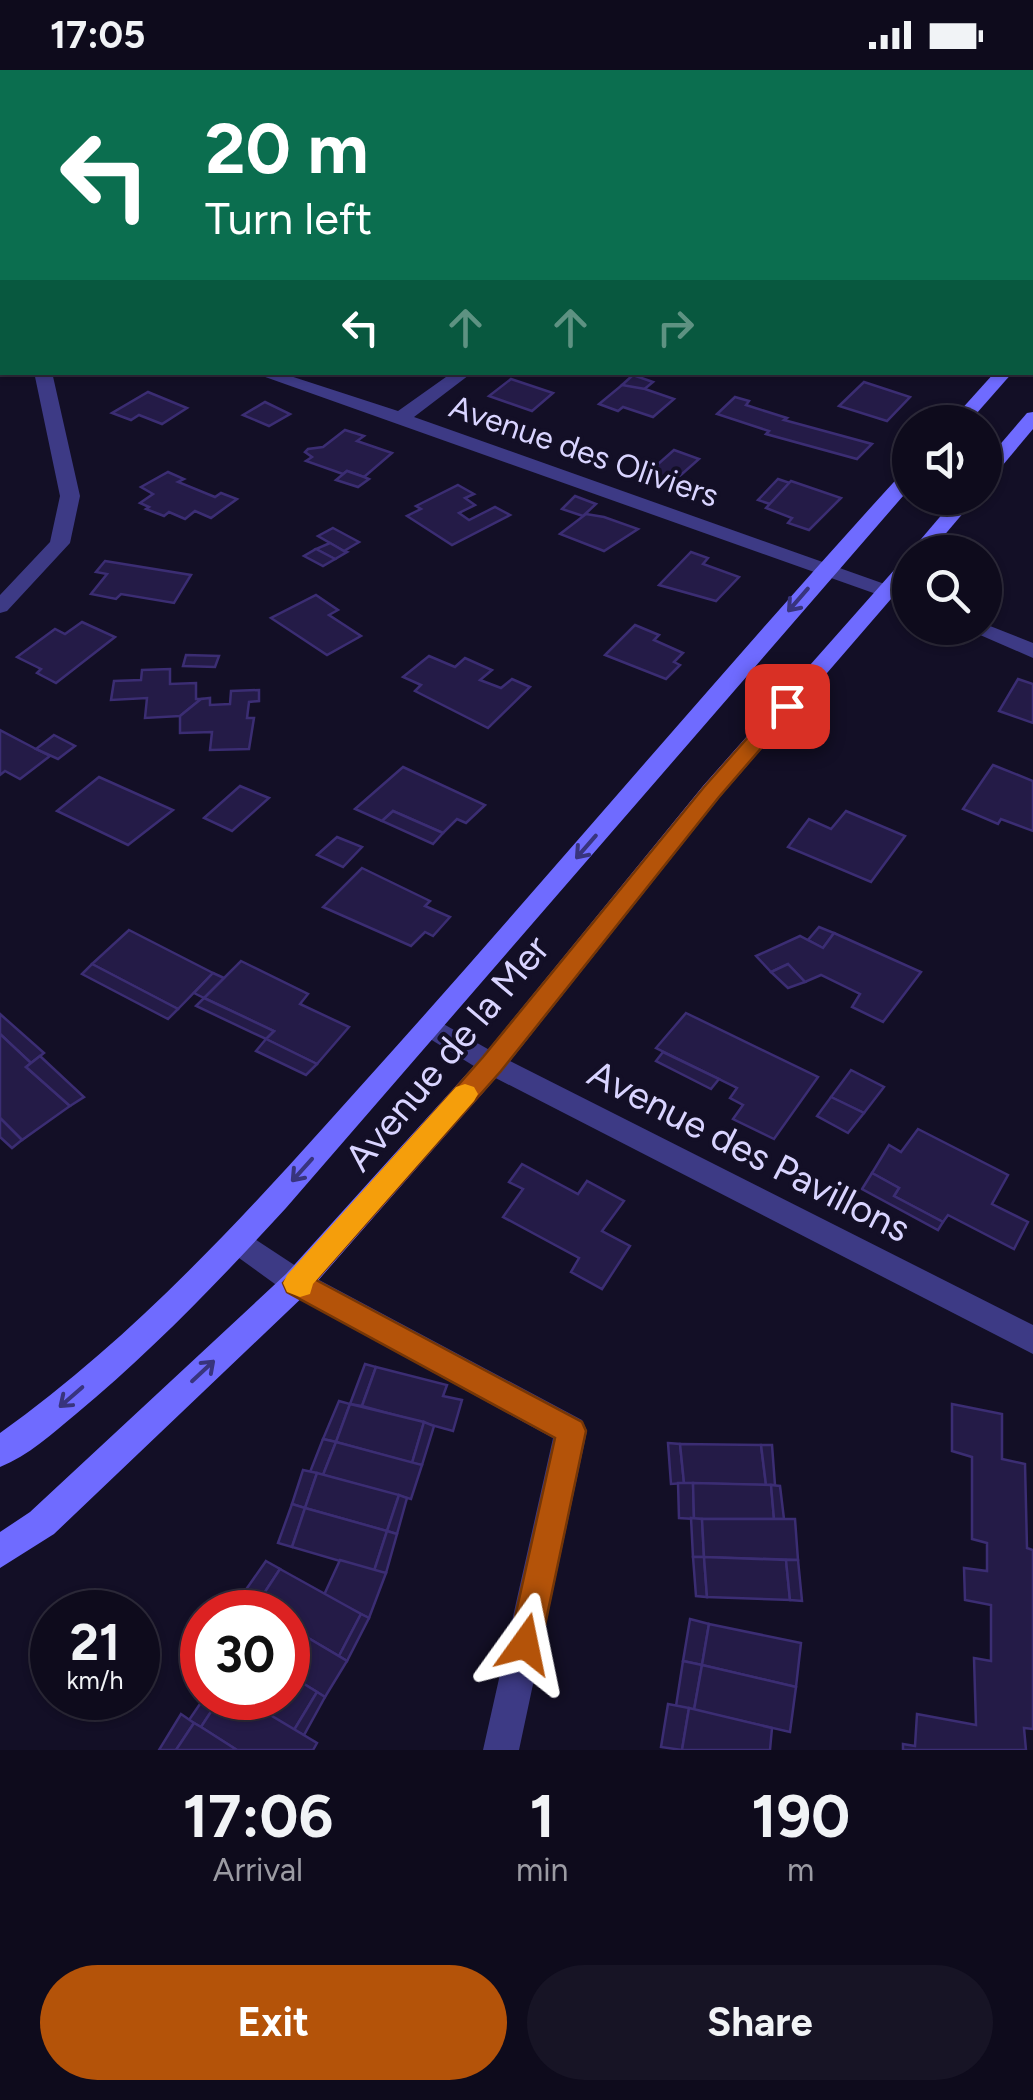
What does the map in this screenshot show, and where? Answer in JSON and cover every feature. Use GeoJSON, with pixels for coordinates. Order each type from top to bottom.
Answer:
{"type":"FeatureCollection","features":[{"type":"Feature","properties":{"kind":"street"},"geometry":{"type":"LineString","coordinates":[[0,607],[60,543],[70,496],[44,375]]}},
{"type":"Feature","properties":{"kind":"street","name":"Avenue des Oliviers"},"geometry":{"type":"LineString","coordinates":[[267,375],[400,418],[892,592]]}},
{"type":"Feature","properties":{"kind":"street"},"geometry":{"type":"LineString","coordinates":[[400,418],[461,375]]}},
{"type":"Feature","properties":{"kind":"street"},"geometry":{"type":"LineString","coordinates":[[975,405],[1002,375]]}},
{"type":"Feature","properties":{"kind":"street"},"geometry":{"type":"LineString","coordinates":[[1002,454],[1033,417]]}},
{"type":"Feature","properties":{"kind":"street","name":"Avenue de la Mer"},"geometry":{"type":"LineString","coordinates":[[0,1452],[108,1364],[238,1240],[430,1027],[892,495]]}},
{"type":"Feature","properties":{"kind":"street"},"geometry":{"type":"LineString","coordinates":[[934,535],[952,515]]}},
{"type":"Feature","properties":{"kind":"street","name":"Avenue de la Mer"},"geometry":{"type":"LineString","coordinates":[[0,1552],[42,1523],[297,1283],[492,1064],[712,792],[892,602]]}},
{"type":"Feature","properties":{"kind":"street"},"geometry":{"type":"LineString","coordinates":[[1002,639],[1033,651]]}},
{"type":"Feature","properties":{"kind":"street","name":"Avenue des Pavillons"},"geometry":{"type":"LineString","coordinates":[[430,1027],[492,1064],[1033,1340]]}},
{"type":"Feature","properties":{"kind":"street"},"geometry":{"type":"LineString","coordinates":[[238,1240],[297,1283],[571,1431],[501,1750]]}},
{"type":"Feature","properties":{"kind":"building"},"geometry":{"type":"Polygon","coordinates":[[[633,375],[653,382],[642,391],[622,385],[633,375]]]}},
{"type":"Feature","properties":{"kind":"building"},"geometry":{"type":"Polygon","coordinates":[[[511,379],[553,393],[532,411],[489,396],[511,379]]]}},
{"type":"Feature","properties":{"kind":"building"},"geometry":{"type":"Polygon","coordinates":[[[864,382],[910,397],[902,405],[892,405],[892,416],[887,421],[839,406],[864,382]]]}},
{"type":"Feature","properties":{"kind":"building"},"geometry":{"type":"Polygon","coordinates":[[[622,385],[674,399],[653,417],[599,404],[622,385]]]}},
{"type":"Feature","properties":{"kind":"building"},"geometry":{"type":"Polygon","coordinates":[[[148,392],[187,408],[162,424],[139,415],[131,420],[112,413],[148,392]]]}},
{"type":"Feature","properties":{"kind":"building"},"geometry":{"type":"Polygon","coordinates":[[[735,397],[749,401],[746,405],[787,418],[784,420],[872,444],[857,459],[766,434],[769,431],[717,414],[735,397]]]}},
{"type":"Feature","properties":{"kind":"building"},"geometry":{"type":"Polygon","coordinates":[[[265,402],[290,414],[269,426],[243,415],[265,402]]]}},
{"type":"Feature","properties":{"kind":"building"},"geometry":{"type":"Polygon","coordinates":[[[345,430],[364,436],[357,441],[392,453],[364,477],[306,461],[312,457],[305,452],[308,449],[323,447],[345,430]]]}},
{"type":"Feature","properties":{"kind":"building"},"geometry":{"type":"Polygon","coordinates":[[[674,450],[699,459],[674,481],[649,472],[674,450]]]}},
{"type":"Feature","properties":{"kind":"building"},"geometry":{"type":"Polygon","coordinates":[[[347,471],[369,479],[358,487],[336,480],[347,471]]]}},
{"type":"Feature","properties":{"kind":"building"},"geometry":{"type":"Polygon","coordinates":[[[168,472],[184,479],[178,482],[215,497],[221,493],[237,499],[211,518],[195,511],[185,519],[146,509],[149,507],[140,503],[153,494],[141,487],[168,472]]]}},
{"type":"Feature","properties":{"kind":"building"},"geometry":{"type":"Polygon","coordinates":[[[778,479],[790,483],[770,504],[758,500],[778,479]]]}},
{"type":"Feature","properties":{"kind":"building"},"geometry":{"type":"Polygon","coordinates":[[[791,481],[841,498],[809,530],[788,523],[792,518],[766,508],[791,481]]]}},
{"type":"Feature","properties":{"kind":"building"},"geometry":{"type":"Polygon","coordinates":[[[458,485],[474,494],[465,498],[475,505],[459,513],[469,520],[495,507],[510,515],[452,545],[407,516],[421,509],[416,506],[458,485]]]}},
{"type":"Feature","properties":{"kind":"building"},"geometry":{"type":"Polygon","coordinates":[[[575,496],[596,504],[583,516],[562,509],[575,496]]]}},
{"type":"Feature","properties":{"kind":"building"},"geometry":{"type":"Polygon","coordinates":[[[586,514],[638,529],[604,551],[560,534],[586,514]]]}},
{"type":"Feature","properties":{"kind":"building"},"geometry":{"type":"Polygon","coordinates":[[[333,528],[359,542],[344,551],[318,536],[333,528]]]}},
{"type":"Feature","properties":{"kind":"building"},"geometry":{"type":"Polygon","coordinates":[[[330,543],[347,552],[335,559],[316,549],[330,543]]]}},
{"type":"Feature","properties":{"kind":"building"},"geometry":{"type":"Polygon","coordinates":[[[316,549],[335,559],[323,566],[304,556],[316,549]]]}},
{"type":"Feature","properties":{"kind":"building"},"geometry":{"type":"Polygon","coordinates":[[[691,552],[708,558],[703,564],[739,577],[716,601],[659,585],[691,552]]]}},
{"type":"Feature","properties":{"kind":"building"},"geometry":{"type":"Polygon","coordinates":[[[105,561],[191,575],[174,603],[121,594],[116,599],[91,594],[107,574],[96,572],[105,561]]]}},
{"type":"Feature","properties":{"kind":"building"},"geometry":{"type":"Polygon","coordinates":[[[316,595],[338,610],[329,615],[361,636],[327,655],[271,618],[316,595]]]}},
{"type":"Feature","properties":{"kind":"building"},"geometry":{"type":"Polygon","coordinates":[[[82,622],[115,637],[56,683],[37,673],[41,669],[17,657],[55,629],[65,634],[82,622]]]}},
{"type":"Feature","properties":{"kind":"building"},"geometry":{"type":"Polygon","coordinates":[[[635,625],[659,635],[654,640],[683,653],[674,662],[680,665],[666,679],[605,655],[635,625]]]}},
{"type":"Feature","properties":{"kind":"building"},"geometry":{"type":"Polygon","coordinates":[[[186,655],[219,656],[215,667],[183,666],[186,655]]]}},
{"type":"Feature","properties":{"kind":"building"},"geometry":{"type":"Polygon","coordinates":[[[429,656],[455,667],[465,658],[492,670],[480,680],[501,688],[512,679],[530,687],[488,728],[415,691],[421,685],[403,677],[429,656]]]}},
{"type":"Feature","properties":{"kind":"building"},"geometry":{"type":"Polygon","coordinates":[[[170,669],[170,684],[196,683],[196,699],[201,699],[180,716],[145,718],[147,698],[111,700],[114,681],[141,680],[142,670],[170,669]]]}},
{"type":"Feature","properties":{"kind":"building"},"geometry":{"type":"Polygon","coordinates":[[[1018,679],[1033,684],[1033,723],[999,711],[1018,679]]]}},
{"type":"Feature","properties":{"kind":"building"},"geometry":{"type":"Polygon","coordinates":[[[259,690],[259,701],[249,702],[247,718],[254,718],[249,749],[210,750],[212,732],[180,733],[180,716],[201,699],[210,698],[210,705],[230,704],[231,691],[259,690]]]}},
{"type":"Feature","properties":{"kind":"building"},"geometry":{"type":"Polygon","coordinates":[[[0,730],[50,756],[20,779],[5,771],[0,775],[0,730]]]}},
{"type":"Feature","properties":{"kind":"building"},"geometry":{"type":"Polygon","coordinates":[[[54,735],[75,746],[58,759],[36,749],[54,735]]]}},
{"type":"Feature","properties":{"kind":"building"},"geometry":{"type":"Polygon","coordinates":[[[993,765],[1033,781],[1033,831],[1001,819],[998,824],[963,809],[993,765]]]}},
{"type":"Feature","properties":{"kind":"building"},"geometry":{"type":"Polygon","coordinates":[[[403,767],[485,805],[466,823],[457,819],[443,833],[393,811],[382,821],[355,809],[403,767]]]}},
{"type":"Feature","properties":{"kind":"building"},"geometry":{"type":"Polygon","coordinates":[[[99,777],[173,810],[128,845],[57,811],[99,777]]]}},
{"type":"Feature","properties":{"kind":"building"},"geometry":{"type":"Polygon","coordinates":[[[240,786],[269,798],[232,831],[204,818],[240,786]]]}},
{"type":"Feature","properties":{"kind":"building"},"geometry":{"type":"Polygon","coordinates":[[[393,811],[443,833],[433,844],[382,821],[393,811]]]}},
{"type":"Feature","properties":{"kind":"building"},"geometry":{"type":"Polygon","coordinates":[[[846,811],[905,836],[871,882],[788,847],[809,819],[831,829],[846,811]]]}},
{"type":"Feature","properties":{"kind":"building"},"geometry":{"type":"Polygon","coordinates":[[[337,837],[362,847],[343,867],[317,855],[337,837]]]}},
{"type":"Feature","properties":{"kind":"building"},"geometry":{"type":"Polygon","coordinates":[[[362,868],[430,901],[425,906],[450,917],[433,936],[425,932],[411,946],[323,907],[362,868]]]}},
{"type":"Feature","properties":{"kind":"building"},"geometry":{"type":"Polygon","coordinates":[[[819,927],[834,933],[823,948],[808,940],[819,927]]]}},
{"type":"Feature","properties":{"kind":"building"},"geometry":{"type":"Polygon","coordinates":[[[129,930],[213,973],[178,1009],[92,964],[129,930]]]}},
{"type":"Feature","properties":{"kind":"building"},"geometry":{"type":"Polygon","coordinates":[[[834,933],[921,972],[883,1022],[852,1007],[860,994],[821,975],[805,982],[788,964],[771,972],[756,956],[800,936],[823,948],[834,933]]]}},
{"type":"Feature","properties":{"kind":"building"},"geometry":{"type":"Polygon","coordinates":[[[241,961],[308,994],[300,1004],[349,1027],[317,1064],[266,1039],[274,1031],[204,998],[241,961]]]}},
{"type":"Feature","properties":{"kind":"building"},"geometry":{"type":"Polygon","coordinates":[[[92,964],[178,1009],[168,1019],[82,974],[92,964]]]}},
{"type":"Feature","properties":{"kind":"building"},"geometry":{"type":"Polygon","coordinates":[[[788,964],[805,982],[788,988],[771,972],[788,964]]]}},
{"type":"Feature","properties":{"kind":"building"},"geometry":{"type":"Polygon","coordinates":[[[213,973],[224,978],[204,998],[194,993],[213,973]]]}},
{"type":"Feature","properties":{"kind":"building"},"geometry":{"type":"Polygon","coordinates":[[[204,998],[274,1031],[266,1039],[196,1006],[204,998]]]}},
{"type":"Feature","properties":{"kind":"building"},"geometry":{"type":"Polygon","coordinates":[[[686,1013],[818,1077],[774,1139],[733,1119],[743,1105],[730,1098],[737,1088],[656,1048],[686,1013]]]}},
{"type":"Feature","properties":{"kind":"building"},"geometry":{"type":"Polygon","coordinates":[[[0,1014],[44,1053],[31,1063],[0,1034],[0,1014]]]}},
{"type":"Feature","properties":{"kind":"building"},"geometry":{"type":"Polygon","coordinates":[[[0,1034],[31,1063],[26,1067],[70,1106],[22,1140],[0,1118],[0,1034]]]}},
{"type":"Feature","properties":{"kind":"building"},"geometry":{"type":"Polygon","coordinates":[[[266,1039],[317,1064],[306,1075],[256,1051],[266,1039]]]}},
{"type":"Feature","properties":{"kind":"building"},"geometry":{"type":"Polygon","coordinates":[[[663,1052],[719,1079],[711,1089],[656,1061],[663,1052]]]}},
{"type":"Feature","properties":{"kind":"building"},"geometry":{"type":"Polygon","coordinates":[[[40,1056],[84,1097],[70,1106],[26,1067],[40,1056]]]}},
{"type":"Feature","properties":{"kind":"building"},"geometry":{"type":"Polygon","coordinates":[[[851,1070],[884,1087],[864,1113],[831,1097],[851,1070]]]}},
{"type":"Feature","properties":{"kind":"building"},"geometry":{"type":"Polygon","coordinates":[[[831,1097],[864,1113],[848,1133],[817,1116],[831,1097]]]}},
{"type":"Feature","properties":{"kind":"building"},"geometry":{"type":"Polygon","coordinates":[[[0,1118],[22,1140],[12,1148],[0,1137],[0,1118]]]}},
{"type":"Feature","properties":{"kind":"building"},"geometry":{"type":"Polygon","coordinates":[[[918,1129],[1008,1175],[992,1204],[1028,1222],[1014,1249],[948,1215],[943,1222],[894,1196],[899,1188],[872,1173],[889,1145],[901,1152],[918,1129]]]}},
{"type":"Feature","properties":{"kind":"building"},"geometry":{"type":"Polygon","coordinates":[[[522,1164],[578,1194],[587,1181],[624,1201],[602,1231],[630,1246],[602,1289],[571,1272],[579,1258],[503,1217],[523,1189],[509,1182],[522,1164]]]}},
{"type":"Feature","properties":{"kind":"building"},"geometry":{"type":"Polygon","coordinates":[[[872,1173],[899,1188],[894,1196],[943,1222],[938,1230],[862,1189],[872,1173]]]}},
{"type":"Feature","properties":{"kind":"building"},"geometry":{"type":"Polygon","coordinates":[[[365,1364],[376,1367],[362,1406],[350,1404],[365,1364]]]}},
{"type":"Feature","properties":{"kind":"building"},"geometry":{"type":"Polygon","coordinates":[[[376,1367],[447,1385],[443,1396],[462,1400],[453,1431],[362,1406],[376,1367]]]}},
{"type":"Feature","properties":{"kind":"building"},"geometry":{"type":"Polygon","coordinates":[[[339,1401],[350,1404],[336,1442],[323,1439],[339,1401]]]}},
{"type":"Feature","properties":{"kind":"building"},"geometry":{"type":"Polygon","coordinates":[[[350,1404],[424,1422],[412,1463],[336,1442],[350,1404]]]}},
{"type":"Feature","properties":{"kind":"building"},"geometry":{"type":"Polygon","coordinates":[[[952,1404],[1002,1414],[1002,1459],[1025,1464],[1027,1548],[1033,1550],[1033,1729],[1024,1728],[1026,1750],[903,1750],[903,1744],[915,1746],[917,1714],[976,1725],[974,1658],[991,1661],[991,1605],[965,1600],[964,1568],[987,1571],[987,1543],[972,1539],[972,1457],[952,1451],[952,1404]]]}},
{"type":"Feature","properties":{"kind":"building"},"geometry":{"type":"Polygon","coordinates":[[[424,1422],[434,1426],[422,1465],[412,1463],[424,1422]]]}},
{"type":"Feature","properties":{"kind":"building"},"geometry":{"type":"Polygon","coordinates":[[[323,1439],[336,1442],[323,1475],[310,1472],[323,1439]]]}},
{"type":"Feature","properties":{"kind":"building"},"geometry":{"type":"Polygon","coordinates":[[[336,1442],[422,1465],[411,1499],[323,1475],[336,1442]]]}},
{"type":"Feature","properties":{"kind":"building"},"geometry":{"type":"Polygon","coordinates":[[[668,1443],[680,1444],[684,1483],[671,1484],[668,1443]]]}},
{"type":"Feature","properties":{"kind":"building"},"geometry":{"type":"Polygon","coordinates":[[[680,1444],[761,1445],[766,1485],[684,1483],[680,1444]]]}},
{"type":"Feature","properties":{"kind":"building"},"geometry":{"type":"Polygon","coordinates":[[[761,1445],[772,1445],[775,1485],[766,1485],[761,1445]]]}},
{"type":"Feature","properties":{"kind":"building"},"geometry":{"type":"Polygon","coordinates":[[[303,1470],[317,1473],[305,1508],[292,1504],[303,1470]]]}},
{"type":"Feature","properties":{"kind":"building"},"geometry":{"type":"Polygon","coordinates":[[[317,1473],[399,1495],[387,1531],[305,1508],[317,1473]]]}},
{"type":"Feature","properties":{"kind":"building"},"geometry":{"type":"Polygon","coordinates":[[[678,1483],[693,1483],[694,1519],[679,1518],[678,1483]]]}},
{"type":"Feature","properties":{"kind":"building"},"geometry":{"type":"Polygon","coordinates":[[[693,1483],[771,1485],[774,1519],[694,1519],[693,1483]]]}},
{"type":"Feature","properties":{"kind":"building"},"geometry":{"type":"Polygon","coordinates":[[[771,1485],[780,1486],[784,1519],[774,1519],[771,1485]]]}},
{"type":"Feature","properties":{"kind":"building"},"geometry":{"type":"Polygon","coordinates":[[[399,1495],[407,1498],[397,1534],[387,1531],[399,1495]]]}},
{"type":"Feature","properties":{"kind":"building"},"geometry":{"type":"Polygon","coordinates":[[[292,1504],[305,1508],[292,1547],[278,1543],[292,1504]]]}},
{"type":"Feature","properties":{"kind":"building"},"geometry":{"type":"Polygon","coordinates":[[[305,1508],[387,1531],[374,1571],[292,1547],[305,1508]]]}},
{"type":"Feature","properties":{"kind":"building"},"geometry":{"type":"Polygon","coordinates":[[[691,1518],[702,1519],[704,1557],[693,1557],[691,1518]]]}},
{"type":"Feature","properties":{"kind":"building"},"geometry":{"type":"Polygon","coordinates":[[[702,1519],[795,1519],[798,1560],[704,1557],[702,1519]]]}},
{"type":"Feature","properties":{"kind":"building"},"geometry":{"type":"Polygon","coordinates":[[[387,1531],[397,1534],[386,1573],[374,1571],[387,1531]]]}},
{"type":"Feature","properties":{"kind":"building"},"geometry":{"type":"Polygon","coordinates":[[[693,1557],[704,1557],[707,1597],[696,1596],[693,1557]]]}},
{"type":"Feature","properties":{"kind":"building"},"geometry":{"type":"Polygon","coordinates":[[[704,1557],[786,1560],[790,1600],[707,1597],[704,1557]]]}},
{"type":"Feature","properties":{"kind":"building"},"geometry":{"type":"Polygon","coordinates":[[[340,1560],[386,1573],[369,1618],[324,1595],[340,1560]]]}},
{"type":"Feature","properties":{"kind":"building"},"geometry":{"type":"Polygon","coordinates":[[[786,1560],[798,1560],[802,1601],[790,1600],[786,1560]]]}},
{"type":"Feature","properties":{"kind":"building"},"geometry":{"type":"Polygon","coordinates":[[[266,1561],[280,1569],[266,1590],[246,1590],[266,1561]]]}},
{"type":"Feature","properties":{"kind":"building"},"geometry":{"type":"Polygon","coordinates":[[[280,1569],[361,1614],[339,1656],[310,1639],[310,1590],[266,1590],[280,1569]]]}},
{"type":"Feature","properties":{"kind":"building"},"geometry":{"type":"Polygon","coordinates":[[[361,1614],[369,1618],[347,1661],[339,1656],[361,1614]]]}},
{"type":"Feature","properties":{"kind":"building"},"geometry":{"type":"Polygon","coordinates":[[[690,1619],[709,1624],[702,1665],[683,1661],[690,1619]]]}},
{"type":"Feature","properties":{"kind":"building"},"geometry":{"type":"Polygon","coordinates":[[[709,1624],[801,1643],[796,1687],[702,1665],[709,1624]]]}},
{"type":"Feature","properties":{"kind":"building"},"geometry":{"type":"Polygon","coordinates":[[[310,1639],[347,1661],[325,1697],[310,1688],[310,1639]]]}},
{"type":"Feature","properties":{"kind":"building"},"geometry":{"type":"Polygon","coordinates":[[[683,1661],[702,1665],[694,1710],[676,1706],[683,1661]]]}},
{"type":"Feature","properties":{"kind":"building"},"geometry":{"type":"Polygon","coordinates":[[[702,1665],[796,1687],[790,1732],[694,1710],[702,1665]]]}},
{"type":"Feature","properties":{"kind":"building"},"geometry":{"type":"Polygon","coordinates":[[[317,1692],[325,1697],[304,1735],[294,1730],[300,1720],[310,1720],[310,1704],[317,1692]]]}},
{"type":"Feature","properties":{"kind":"building"},"geometry":{"type":"Polygon","coordinates":[[[668,1704],[689,1708],[682,1750],[661,1747],[668,1704]]]}},
{"type":"Feature","properties":{"kind":"building"},"geometry":{"type":"Polygon","coordinates":[[[689,1708],[772,1728],[770,1750],[682,1750],[689,1708]]]}},
{"type":"Feature","properties":{"kind":"building"},"geometry":{"type":"Polygon","coordinates":[[[180,1716],[180,1720],[194,1723],[176,1750],[159,1750],[180,1716]]]}},
{"type":"Feature","properties":{"kind":"building"},"geometry":{"type":"Polygon","coordinates":[[[206,1720],[279,1720],[317,1743],[313,1750],[237,1750],[201,1727],[206,1720]]]}},
{"type":"Feature","properties":{"kind":"building"},"geometry":{"type":"Polygon","coordinates":[[[278,1720],[300,1720],[294,1730],[278,1720]]]}},
{"type":"Feature","properties":{"kind":"building"},"geometry":{"type":"Polygon","coordinates":[[[194,1723],[201,1727],[237,1750],[176,1750],[194,1723]]]}},
{"type":"Feature","properties":{"kind":"slow traffic"},"geometry":{"type":"LineString","coordinates":[[300,1285],[297,1283],[465,1094]]}},
{"type":"Feature","properties":{"kind":"route"},"geometry":{"type":"LineString","coordinates":[[525,1644],[571,1431],[297,1283],[492,1064],[712,792],[787,706]]}}]}
